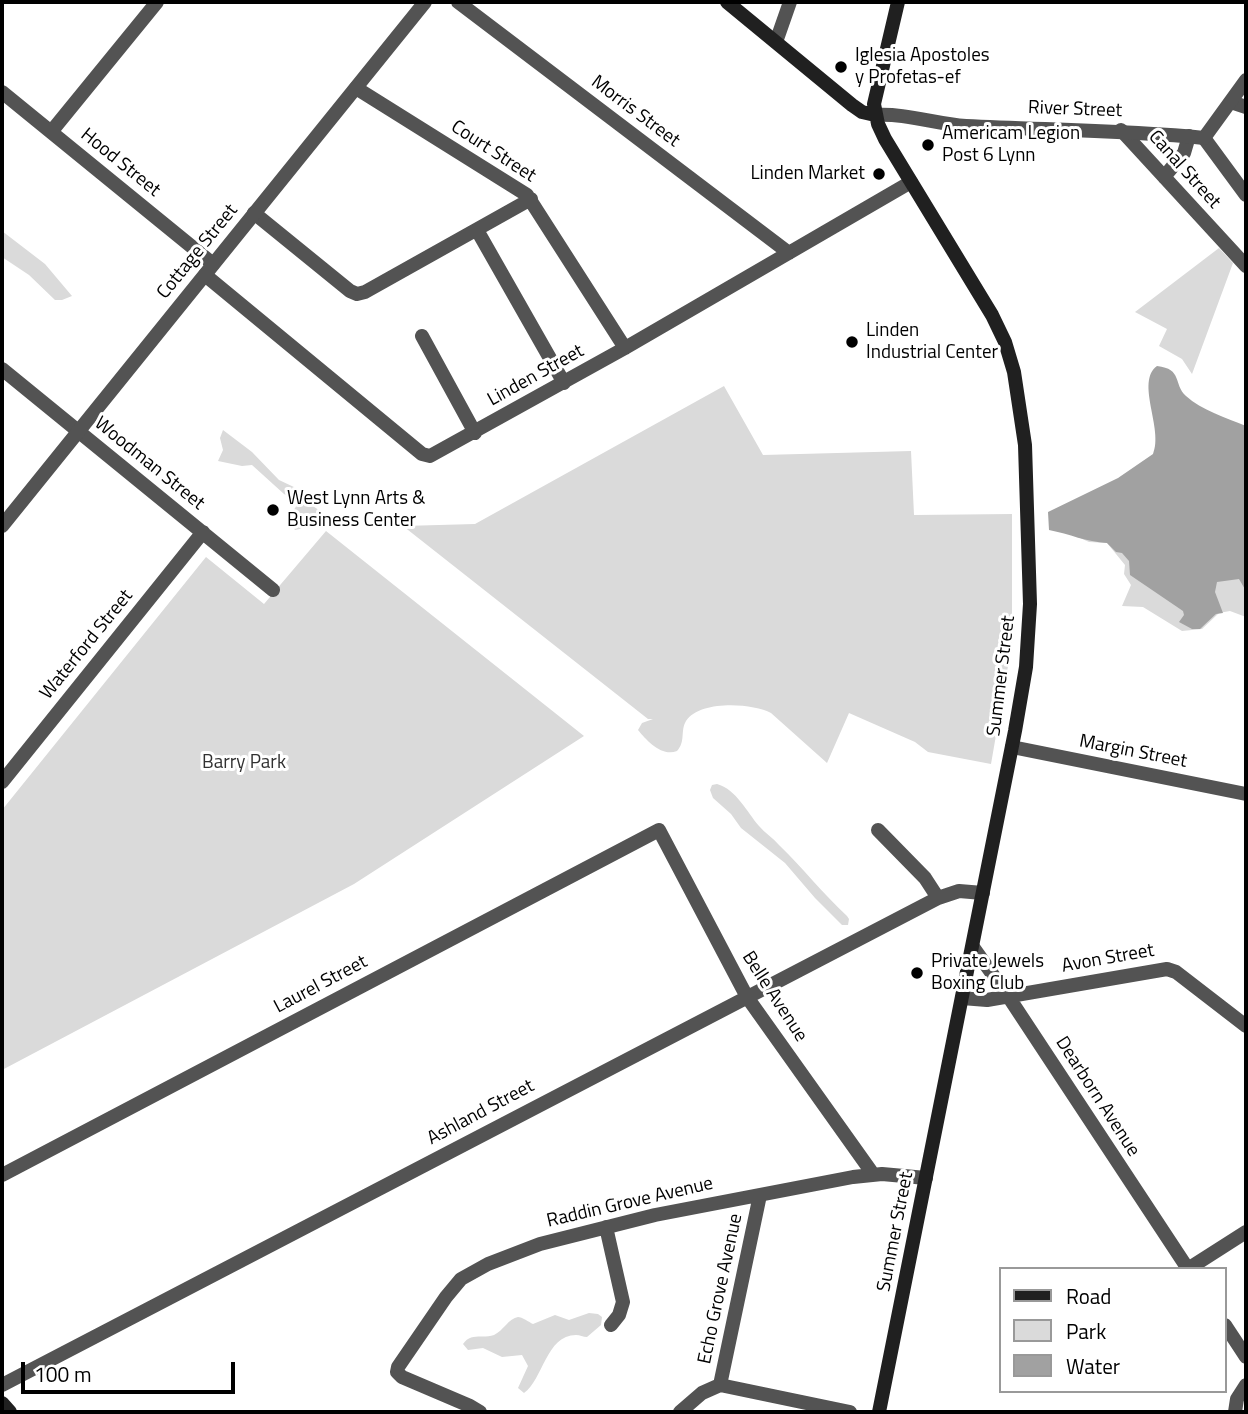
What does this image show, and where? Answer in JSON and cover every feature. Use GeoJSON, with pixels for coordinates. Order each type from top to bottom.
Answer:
{"type":"FeatureCollection","features":[{"type":"Feature","properties":{"kind":"main road"},"geometry":{"type":"LineString","coordinates":[[727,2],[852,106],[875,115],[875,92],[898,2]]}},
{"type":"Feature","properties":{"kind":"main road","name":"Summer Street"},"geometry":{"type":"LineString","coordinates":[[875,115],[884,139],[999,329],[1012,363],[1020,398],[1025,445],[1030,627],[1023,690],[879,1412]]}},
{"type":"Feature","properties":{"kind":"main road"},"geometry":{"type":"LineString","coordinates":[[2,1403],[10,1412]]}},
{"type":"Feature","properties":{"kind":"street"},"geometry":{"type":"LineString","coordinates":[[51,132],[157,2]]}},
{"type":"Feature","properties":{"kind":"street","name":"Cottage Street"},"geometry":{"type":"LineString","coordinates":[[2,526],[425,2]]}},
{"type":"Feature","properties":{"kind":"street","name":"Morris Street"},"geometry":{"type":"LineString","coordinates":[[458,2],[789,253]]}},
{"type":"Feature","properties":{"kind":"street"},"geometry":{"type":"LineString","coordinates":[[776,42],[790,2]]}},
{"type":"Feature","properties":{"kind":"street"},"geometry":{"type":"LineString","coordinates":[[1164,177],[1196,137],[1231,102],[1246,80]]}},
{"type":"Feature","properties":{"kind":"street","name":"Court Street"},"geometry":{"type":"LineString","coordinates":[[356,88],[518,188],[531,199],[625,348]]}},
{"type":"Feature","properties":{"kind":"street","name":"Hood Street"},"geometry":{"type":"LineString","coordinates":[[2,92],[209,269]]}},
{"type":"Feature","properties":{"kind":"street"},"geometry":{"type":"LineString","coordinates":[[1231,102],[1246,107]]}},
{"type":"Feature","properties":{"kind":"street","name":"River Street"},"geometry":{"type":"LineString","coordinates":[[875,115],[965,126],[1121,130],[1196,137]]}},
{"type":"Feature","properties":{"kind":"street","name":"Canal Street"},"geometry":{"type":"LineString","coordinates":[[1121,130],[1246,266]]}},
{"type":"Feature","properties":{"kind":"street"},"geometry":{"type":"LineString","coordinates":[[1196,137],[1246,195]]}},
{"type":"Feature","properties":{"kind":"street","name":"Linden Street"},"geometry":{"type":"LineString","coordinates":[[209,269],[424,455],[432,456],[564,383],[911,182]]}},
{"type":"Feature","properties":{"kind":"street"},"geometry":{"type":"LineString","coordinates":[[254,213],[357,294],[531,199]]}},
{"type":"Feature","properties":{"kind":"street"},"geometry":{"type":"LineString","coordinates":[[477,230],[564,383]]}},
{"type":"Feature","properties":{"kind":"street"},"geometry":{"type":"LineString","coordinates":[[422,336],[474,433]]}},
{"type":"Feature","properties":{"kind":"street","name":"Woodman Street"},"geometry":{"type":"LineString","coordinates":[[2,369],[272,590]]}},
{"type":"Feature","properties":{"kind":"street","name":"Waterford Street"},"geometry":{"type":"LineString","coordinates":[[2,782],[203,532]]}},
{"type":"Feature","properties":{"kind":"street","name":"Margin Street"},"geometry":{"type":"LineString","coordinates":[[1012,747],[1246,794]]}},
{"type":"Feature","properties":{"kind":"street","name":"Belle Avenue"},"geometry":{"type":"LineString","coordinates":[[659,830],[747,997],[873,1174]]}},
{"type":"Feature","properties":{"kind":"street","name":"Laurel Street"},"geometry":{"type":"LineString","coordinates":[[2,1175],[659,830]]}},
{"type":"Feature","properties":{"kind":"street"},"geometry":{"type":"LineString","coordinates":[[878,830],[925,878],[938,898]]}},
{"type":"Feature","properties":{"kind":"street","name":"Ashland Street"},"geometry":{"type":"LineString","coordinates":[[2,1385],[938,898],[959,891],[983,893]]}},
{"type":"Feature","properties":{"kind":"street","name":"Dearborn Avenue"},"geometry":{"type":"LineString","coordinates":[[973,947],[1187,1267]]}},
{"type":"Feature","properties":{"kind":"street","name":"Avon Street"},"geometry":{"type":"LineString","coordinates":[[962,998],[984,1001],[1161,969],[1176,972],[1246,1026]]}},
{"type":"Feature","properties":{"kind":"street","name":"Raddin Grove Avenue"},"geometry":{"type":"LineString","coordinates":[[480,1412],[402,1377],[398,1373],[398,1367],[461,1279],[485,1265],[532,1246],[606,1227],[760,1195],[873,1174],[926,1178]]}},
{"type":"Feature","properties":{"kind":"street","name":"Echo Grove Avenue"},"geometry":{"type":"LineString","coordinates":[[681,1412],[702,1393],[720,1385],[760,1195]]}},
{"type":"Feature","properties":{"kind":"street"},"geometry":{"type":"LineString","coordinates":[[606,1227],[623,1302],[619,1315],[611,1325]]}},
{"type":"Feature","properties":{"kind":"street"},"geometry":{"type":"LineString","coordinates":[[1191,1267],[1246,1232]]}},
{"type":"Feature","properties":{"kind":"street"},"geometry":{"type":"LineString","coordinates":[[1227,1328],[1246,1357]]}},
{"type":"Feature","properties":{"kind":"street"},"geometry":{"type":"LineString","coordinates":[[720,1385],[850,1412]]}},
{"type":"Feature","properties":{"kind":"street"},"geometry":{"type":"LineString","coordinates":[[1235,1412],[1237,1399],[1246,1385]]}},
{"type":"Feature","properties":{"kind":"green space"},"geometry":{"type":"Polygon","coordinates":[[[2,231],[45,264],[72,296],[55,300],[29,275],[2,257],[2,231]]]}},
{"type":"Feature","properties":{"kind":"green space"},"geometry":{"type":"Polygon","coordinates":[[[1219,248],[1233,263],[1192,374],[1182,359],[1159,346],[1167,329],[1135,312],[1219,248]]]}},
{"type":"Feature","properties":{"kind":"green space"},"geometry":{"type":"Polygon","coordinates":[[[724,386],[763,455],[911,451],[914,515],[1012,514],[1012,643],[991,764],[928,752],[915,742],[849,713],[827,763],[771,713],[752,707],[727,705],[703,709],[693,714],[684,725],[677,751],[660,750],[638,730],[642,723],[653,719],[648,719],[403,526],[475,524],[724,386]]]}},
{"type":"Feature","properties":{"kind":"green space"},"geometry":{"type":"Polygon","coordinates":[[[223,430],[252,452],[279,480],[296,488],[307,502],[329,517],[330,524],[325,525],[315,518],[295,530],[288,519],[297,505],[293,499],[252,465],[242,466],[218,461],[223,450],[220,438],[223,430]]]}},
{"type":"Feature","properties":{"kind":"green space"},"geometry":{"type":"Polygon","coordinates":[[[1246,468],[1246,617],[1230,611],[1219,613],[1202,629],[1182,631],[1143,607],[1122,606],[1131,585],[1124,574],[1125,565],[1107,543],[1089,542],[1069,533],[1246,468]]]}},
{"type":"Feature","properties":{"kind":"green space","name":"Barry Park"},"geometry":{"type":"Polygon","coordinates":[[[326,531],[584,736],[354,884],[2,1070],[2,810],[206,557],[264,604],[326,531]]]}},
{"type":"Feature","properties":{"kind":"green space"},"geometry":{"type":"Polygon","coordinates":[[[717,784],[735,796],[761,829],[847,916],[848,925],[842,925],[785,863],[741,828],[731,814],[713,798],[710,790],[712,785],[717,784]]]}},
{"type":"Feature","properties":{"kind":"green space"},"geometry":{"type":"Polygon","coordinates":[[[589,1313],[602,1317],[601,1325],[587,1337],[576,1335],[558,1342],[524,1393],[518,1388],[528,1366],[522,1355],[502,1357],[483,1348],[468,1350],[463,1344],[473,1337],[494,1335],[518,1317],[533,1324],[555,1315],[569,1320],[589,1313]]]}},
{"type":"Feature","properties":{"kind":"water"},"geometry":{"type":"Polygon","coordinates":[[[1157,366],[1171,370],[1182,391],[1192,401],[1246,426],[1246,591],[1239,579],[1217,582],[1215,592],[1223,613],[1216,614],[1200,629],[1192,629],[1179,622],[1184,615],[1183,611],[1130,575],[1129,561],[1107,543],[1049,530],[1048,512],[1118,478],[1153,454],[1155,432],[1149,383],[1151,373],[1157,366]]]}},
{"type":"Feature","properties":{"kind":"place","name":"Iglesia Apostoles y Profetas-ef"},"geometry":{"type":"Point","coordinates":[841,67]}},
{"type":"Feature","properties":{"kind":"place","name":"Americam Legion Post 6 Lynn"},"geometry":{"type":"Point","coordinates":[928,145]}},
{"type":"Feature","properties":{"kind":"place","name":"Linden Market"},"geometry":{"type":"Point","coordinates":[879,174]}},
{"type":"Feature","properties":{"kind":"place","name":"Linden Industrial Center"},"geometry":{"type":"Point","coordinates":[852,342]}},
{"type":"Feature","properties":{"kind":"place","name":"West Lynn Arts & Business Center"},"geometry":{"type":"Point","coordinates":[273,510]}},
{"type":"Feature","properties":{"kind":"place","name":"Private Jewels Boxing Club"},"geometry":{"type":"Point","coordinates":[917,973]}}]}
